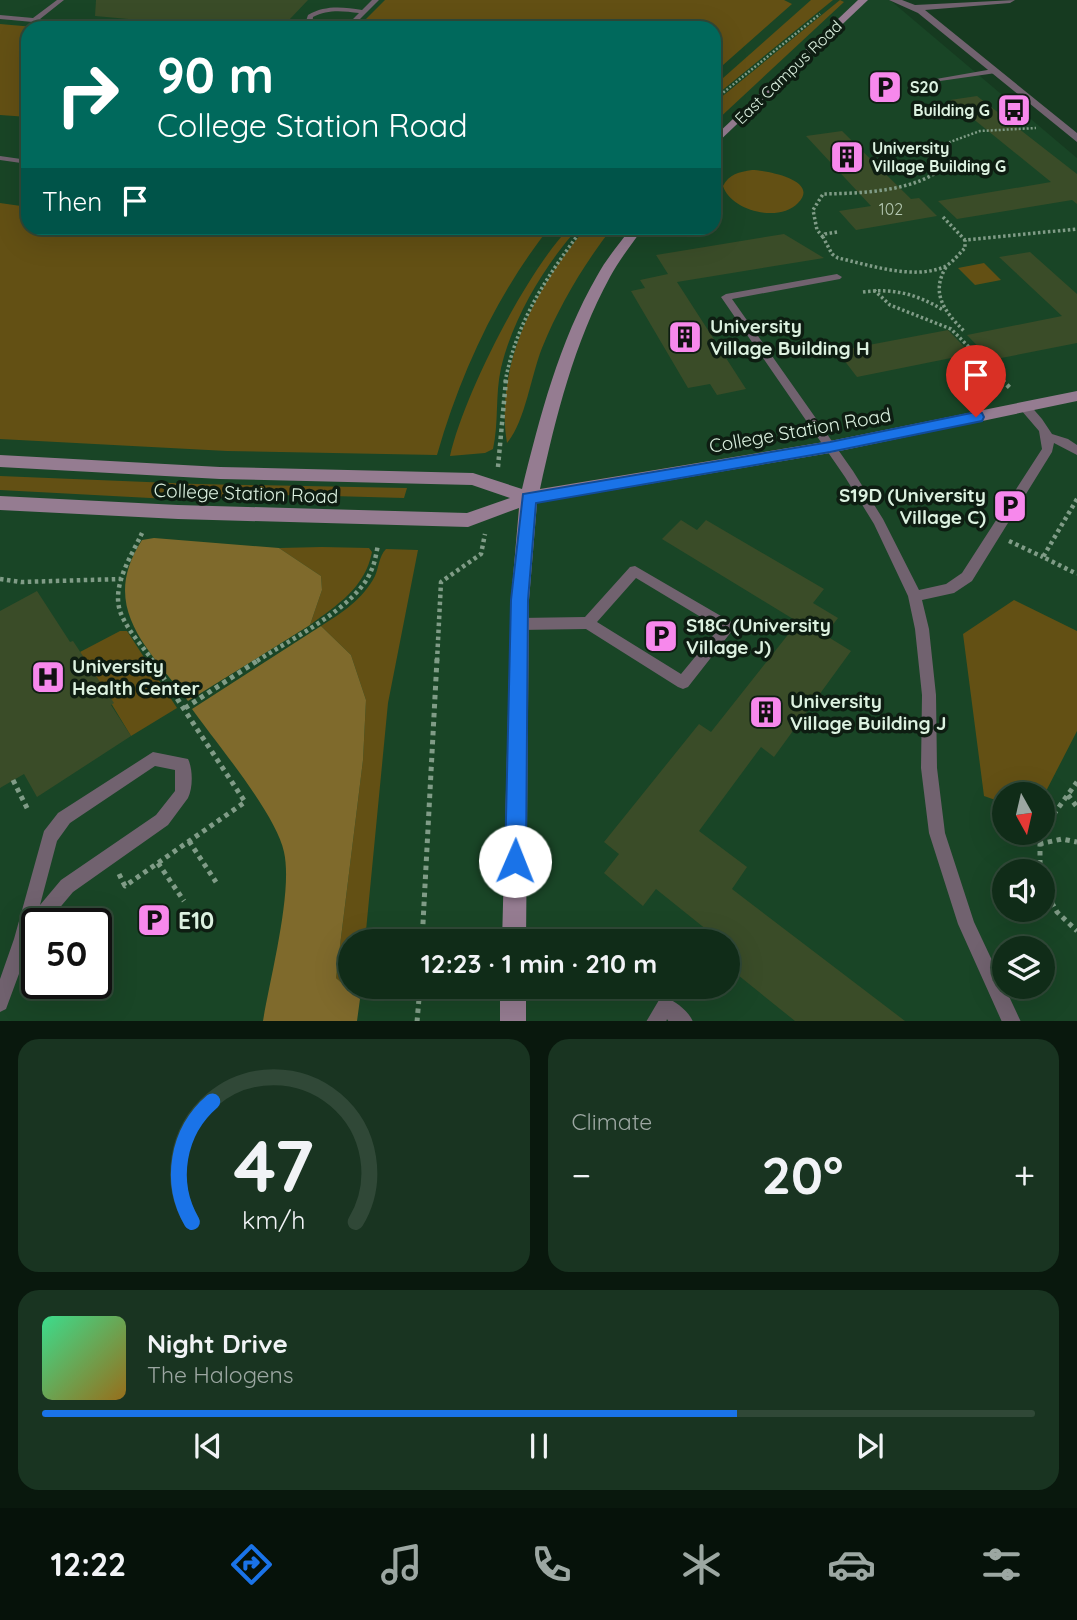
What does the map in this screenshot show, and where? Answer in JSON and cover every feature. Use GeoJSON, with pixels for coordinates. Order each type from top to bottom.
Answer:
{"type":"FeatureCollection","features":[{"type":"Feature","properties":{"kind":"main road","name":"East Campus Road"},"geometry":{"type":"LineString","coordinates":[[721,136],[859,1]]}},
{"type":"Feature","properties":{"kind":"main road"},"geometry":{"type":"LineString","coordinates":[[514,929],[519,624],[529,498],[546,424],[572,342],[604,275],[632,235]]}},
{"type":"Feature","properties":{"kind":"main road","name":"College Station Road"},"geometry":{"type":"LineString","coordinates":[[0,503],[178,513],[468,520],[529,498],[830,447],[1077,396]]}},
{"type":"Feature","properties":{"kind":"main road","name":"College Station Road"},"geometry":{"type":"LineString","coordinates":[[0,461],[220,473],[473,479],[529,498]]}},
{"type":"Feature","properties":{"kind":"main road"},"geometry":{"type":"LineString","coordinates":[[513,999],[513,1021]]}},
{"type":"Feature","properties":{"kind":"street"},"geometry":{"type":"LineString","coordinates":[[894,0],[914,8],[1072,130],[1077,139]]}},
{"type":"Feature","properties":{"kind":"street"},"geometry":{"type":"LineString","coordinates":[[914,8],[1010,0]]}},
{"type":"Feature","properties":{"kind":"lane"},"geometry":{"type":"LineString","coordinates":[[34,20],[61,0]]}},
{"type":"Feature","properties":{"kind":"lane"},"geometry":{"type":"LineString","coordinates":[[355,21],[376,0]]}},
{"type":"Feature","properties":{"kind":"lane"},"geometry":{"type":"LineString","coordinates":[[322,1],[327,3],[327,9]]}},
{"type":"Feature","properties":{"kind":"lane"},"geometry":{"type":"LineString","coordinates":[[309,21],[310,16],[327,9],[365,12]]}},
{"type":"Feature","properties":{"kind":"lane"},"geometry":{"type":"LineString","coordinates":[[76,21],[83,15]]}},
{"type":"Feature","properties":{"kind":"lane"},"geometry":{"type":"LineString","coordinates":[[0,17],[44,21]]}},
{"type":"Feature","properties":{"kind":"lane"},"geometry":{"type":"LineString","coordinates":[[940,79],[993,71]]}},
{"type":"Feature","properties":{"kind":"lane"},"geometry":{"type":"LineString","coordinates":[[0,158],[21,161]]}},
{"type":"Feature","properties":{"kind":"lane"},"geometry":{"type":"LineString","coordinates":[[837,277],[726,297],[879,522],[915,596],[922,629],[929,695],[929,768],[937,832],[966,923],[1012,1021]]}},
{"type":"Feature","properties":{"kind":"lane"},"geometry":{"type":"LineString","coordinates":[[915,596],[949,589],[967,577],[1048,449],[1048,437],[1026,407]]}},
{"type":"Feature","properties":{"kind":"lane"},"geometry":{"type":"LineString","coordinates":[[1048,437],[1064,442],[1077,451]]}},
{"type":"Feature","properties":{"kind":"lane"},"geometry":{"type":"LineString","coordinates":[[519,624],[588,622],[683,683],[728,627],[635,571],[588,622]]}},
{"type":"Feature","properties":{"kind":"lane"},"geometry":{"type":"LineString","coordinates":[[153,759],[183,764],[183,793],[163,820],[67,886],[23,939],[50,837],[64,818],[153,759]]}},
{"type":"Feature","properties":{"kind":"lane"},"geometry":{"type":"LineString","coordinates":[[0,1003],[21,945]]}},
{"type":"Feature","properties":{"kind":"lane"},"geometry":{"type":"LineString","coordinates":[[655,1021],[665,1006],[684,1021]]}},
{"type":"Feature","properties":{"kind":"path"},"geometry":{"type":"LineString","coordinates":[[721,94],[827,8]]}},
{"type":"Feature","properties":{"kind":"path"},"geometry":{"type":"LineString","coordinates":[[946,266],[910,272],[838,258],[832,254],[817,230],[813,210],[823,194],[856,193],[923,182],[947,166],[950,142],[980,131],[1036,128]]}},
{"type":"Feature","properties":{"kind":"path"},"geometry":{"type":"LineString","coordinates":[[943,217],[965,240],[965,248],[942,272],[937,290],[943,310]]}},
{"type":"Feature","properties":{"kind":"path"},"geometry":{"type":"LineString","coordinates":[[965,240],[1077,229]]}},
{"type":"Feature","properties":{"kind":"path"},"geometry":{"type":"LineString","coordinates":[[823,237],[825,234],[837,232]]}},
{"type":"Feature","properties":{"kind":"path"},"geometry":{"type":"LineString","coordinates":[[499,456],[496,453],[504,383],[512,347],[545,280],[578,235]]}},
{"type":"Feature","properties":{"kind":"path"},"geometry":{"type":"LineString","coordinates":[[934,269],[942,272]]}},
{"type":"Feature","properties":{"kind":"path"},"geometry":{"type":"LineString","coordinates":[[874,290],[890,304],[951,329],[1010,388]]}},
{"type":"Feature","properties":{"kind":"path"},"geometry":{"type":"LineString","coordinates":[[863,292],[900,290],[932,302],[965,332]]}},
{"type":"Feature","properties":{"kind":"path"},"geometry":{"type":"LineString","coordinates":[[932,302],[939,300]]}},
{"type":"Feature","properties":{"kind":"path"},"geometry":{"type":"LineString","coordinates":[[1043,557],[1077,499]]}},
{"type":"Feature","properties":{"kind":"path"},"geometry":{"type":"LineString","coordinates":[[142,533],[121,579],[118,597],[121,615],[185,708],[333,612],[356,593],[371,573],[378,545]]}},
{"type":"Feature","properties":{"kind":"path"},"geometry":{"type":"LineString","coordinates":[[994,534],[1077,574]]}},
{"type":"Feature","properties":{"kind":"path"},"geometry":{"type":"LineString","coordinates":[[423,929],[441,582],[481,554]]}},
{"type":"Feature","properties":{"kind":"path"},"geometry":{"type":"LineString","coordinates":[[0,579],[20,582],[121,579]]}},
{"type":"Feature","properties":{"kind":"path"},"geometry":{"type":"LineString","coordinates":[[13,780],[29,812]]}},
{"type":"Feature","properties":{"kind":"path"},"geometry":{"type":"LineString","coordinates":[[1055,812],[1077,782]]}},
{"type":"Feature","properties":{"kind":"path"},"geometry":{"type":"LineString","coordinates":[[1068,795],[1077,807]]}},
{"type":"Feature","properties":{"kind":"path"},"geometry":{"type":"LineString","coordinates":[[189,841],[216,882]]}},
{"type":"Feature","properties":{"kind":"path"},"geometry":{"type":"LineString","coordinates":[[1055,841],[1077,842]]}},
{"type":"Feature","properties":{"kind":"path"},"geometry":{"type":"LineString","coordinates":[[158,863],[184,901]]}},
{"type":"Feature","properties":{"kind":"path"},"geometry":{"type":"LineString","coordinates":[[1055,908],[1077,932]]}},
{"type":"Feature","properties":{"kind":"path"},"geometry":{"type":"LineString","coordinates":[[417,1021],[419,999]]}},
{"type":"Feature","properties":{"kind":"shaded area"},"geometry":{"type":"Polygon","coordinates":[[[0,0],[890,0],[1077,158],[1077,1021],[0,1021],[0,0]]]}},
{"type":"Feature","properties":{"kind":"shaded area"},"geometry":{"type":"Polygon","coordinates":[[[385,0],[784,0],[792,4],[721,67],[721,21],[364,21],[385,0]]]}},
{"type":"Feature","properties":{"kind":"shaded area"},"geometry":{"type":"Polygon","coordinates":[[[811,0],[833,0],[721,91],[721,80],[811,0]]]}},
{"type":"Feature","properties":{"kind":"shaded area"},"geometry":{"type":"Polygon","coordinates":[[[840,0],[844,2],[721,116],[721,97],[840,0]]]}},
{"type":"Feature","properties":{"kind":"shaded area"},"geometry":{"type":"Polygon","coordinates":[[[0,24],[21,26],[21,116],[0,115],[0,24]]]}},
{"type":"Feature","properties":{"kind":"shaded area"},"geometry":{"type":"Polygon","coordinates":[[[752,170],[789,178],[802,188],[803,195],[790,209],[779,212],[768,213],[745,208],[728,195],[723,186],[735,174],[752,170]]]}},
{"type":"Feature","properties":{"kind":"shaded area"},"geometry":{"type":"Polygon","coordinates":[[[0,203],[21,206],[21,235],[544,235],[513,280],[482,336],[457,394],[437,455],[227,451],[0,439],[0,203]]]}},
{"type":"Feature","properties":{"kind":"shaded area"},"geometry":{"type":"Polygon","coordinates":[[[563,235],[572,235],[531,293],[513,330],[499,378],[493,449],[485,453],[450,456],[457,430],[482,368],[516,304],[563,235]]]}},
{"type":"Feature","properties":{"kind":"shaded area"},"geometry":{"type":"Polygon","coordinates":[[[580,235],[607,235],[582,271],[556,317],[538,359],[519,423],[507,443],[507,385],[513,356],[536,301],[580,235]]]}},
{"type":"Feature","properties":{"kind":"shaded area"},"geometry":{"type":"Polygon","coordinates":[[[984,263],[1001,280],[975,285],[958,268],[984,263]]]}},
{"type":"Feature","properties":{"kind":"shaded area"},"geometry":{"type":"Polygon","coordinates":[[[0,476],[196,484],[407,488],[404,498],[296,495],[169,499],[0,490],[0,476]]]}},
{"type":"Feature","properties":{"kind":"shaded area"},"geometry":{"type":"Polygon","coordinates":[[[154,538],[279,548],[321,576],[322,590],[310,625],[188,701],[145,645],[127,607],[125,587],[130,564],[142,540],[154,538]]]}},
{"type":"Feature","properties":{"kind":"shaded area"},"geometry":{"type":"Polygon","coordinates":[[[279,548],[369,548],[372,552],[356,586],[340,603],[310,625],[322,590],[321,576],[279,548]]]}},
{"type":"Feature","properties":{"kind":"shaded area"},"geometry":{"type":"Polygon","coordinates":[[[386,549],[418,550],[388,703],[366,929],[342,929],[363,760],[366,700],[351,655],[321,626],[344,611],[364,592],[375,576],[386,549]]]}},
{"type":"Feature","properties":{"kind":"shaded area"},"geometry":{"type":"Polygon","coordinates":[[[1014,600],[1077,631],[1077,731],[1051,782],[992,782],[992,799],[984,796],[963,634],[1014,600]]]}},
{"type":"Feature","properties":{"kind":"shaded area"},"geometry":{"type":"Polygon","coordinates":[[[321,626],[351,655],[366,700],[363,760],[342,929],[338,929],[336,978],[338,999],[360,999],[357,1021],[263,1021],[283,912],[286,869],[284,852],[279,836],[258,799],[192,709],[321,626]]]}},
{"type":"Feature","properties":{"kind":"shaded area"},"geometry":{"type":"Polygon","coordinates":[[[120,631],[127,631],[177,708],[131,736],[80,652],[120,631]]]}},
{"type":"Feature","properties":{"kind":"building"},"geometry":{"type":"Polygon","coordinates":[[[96,0],[308,0],[285,21],[150,21],[95,16],[96,0]]]}},
{"type":"Feature","properties":{"kind":"building"},"geometry":{"type":"Polygon","coordinates":[[[977,96],[1077,174],[1077,204],[1072,200],[957,219],[938,201],[1051,182],[950,100],[977,96]]]}},
{"type":"Feature","properties":{"kind":"building"},"geometry":{"type":"Polygon","coordinates":[[[842,131],[911,199],[919,198],[937,216],[856,230],[839,211],[871,206],[806,136],[842,131]]]}},
{"type":"Feature","properties":{"kind":"building","name":"University Village Building H"},"geometry":{"type":"Polygon","coordinates":[[[784,234],[824,258],[677,282],[746,389],[717,395],[710,384],[688,388],[631,291],[645,288],[640,280],[668,274],[656,255],[784,234]]]}},
{"type":"Feature","properties":{"kind":"building"},"geometry":{"type":"Polygon","coordinates":[[[1030,252],[1077,294],[1077,343],[991,360],[967,335],[1062,316],[999,257],[1030,252]]]}},
{"type":"Feature","properties":{"kind":"building"},"geometry":{"type":"Polygon","coordinates":[[[948,330],[971,354],[857,377],[837,351],[948,330]]]}},
{"type":"Feature","properties":{"kind":"building","name":"University Village Building J"},"geometry":{"type":"Polygon","coordinates":[[[681,520],[697,530],[706,520],[824,589],[813,603],[838,618],[825,635],[851,651],[774,757],[761,747],[699,831],[747,867],[732,889],[905,1021],[795,1021],[740,977],[740,929],[706,929],[656,889],[643,906],[604,873],[619,854],[604,842],[699,724],[711,732],[798,622],[662,539],[681,520]]]}},
{"type":"Feature","properties":{"kind":"building","name":"University Health Center"},"geometry":{"type":"Polygon","coordinates":[[[37,591],[114,703],[111,705],[131,736],[37,797],[24,774],[0,788],[0,611],[37,591]]]}},
{"type":"Feature","properties":{"kind":"place","name":"S20"},"geometry":{"type":"Point","coordinates":[885,87]}},
{"type":"Feature","properties":{"kind":"place","name":"Building G"},"geometry":{"type":"Point","coordinates":[1014,110]}},
{"type":"Feature","properties":{"kind":"place","name":"University Village Building G"},"geometry":{"type":"Point","coordinates":[847,157]}},
{"type":"Feature","properties":{"kind":"place","name":"University Village Building H"},"geometry":{"type":"Point","coordinates":[685,337]}},
{"type":"Feature","properties":{"kind":"place","name":"S19D (University Village C)"},"geometry":{"type":"Point","coordinates":[1010,506]}},
{"type":"Feature","properties":{"kind":"place","name":"S18C (University Village J)"},"geometry":{"type":"Point","coordinates":[661,636]}},
{"type":"Feature","properties":{"kind":"place","name":"University Health Center"},"geometry":{"type":"Point","coordinates":[48,677]}},
{"type":"Feature","properties":{"kind":"place","name":"University Village Building J"},"geometry":{"type":"Point","coordinates":[766,712]}},
{"type":"Feature","properties":{"kind":"place","name":"E10"},"geometry":{"type":"Point","coordinates":[154,920]}},
{"type":"Feature","properties":{"kind":"route"},"geometry":{"type":"LineString","coordinates":[[515,861],[520,600],[529,498],[569,489],[830,447],[976,417]]}}]}
